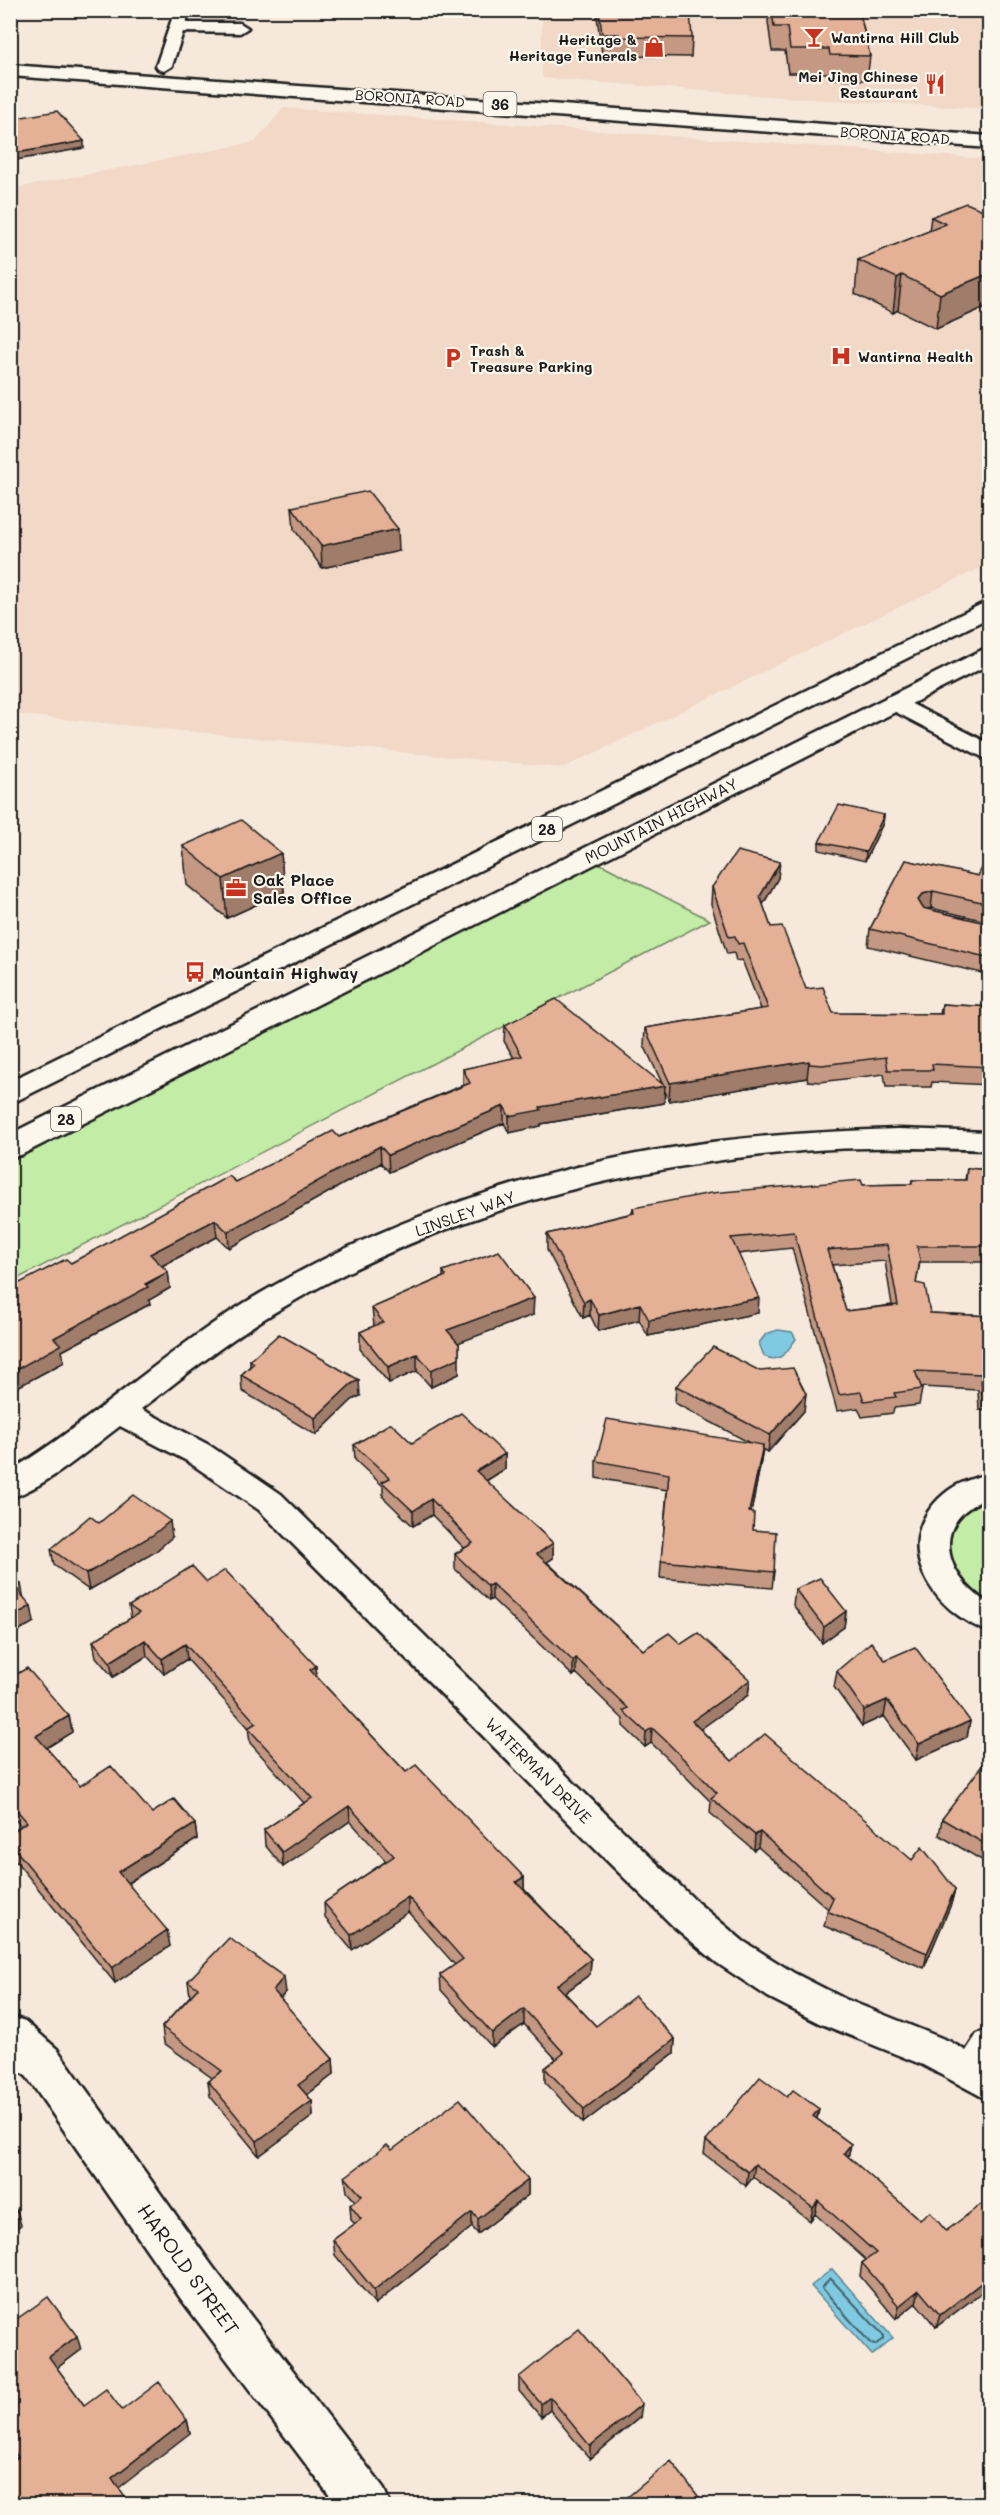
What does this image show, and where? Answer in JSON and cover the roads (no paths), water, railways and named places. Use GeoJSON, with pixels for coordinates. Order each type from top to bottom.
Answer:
{"type":"FeatureCollection","features":[{"type":"Feature","properties":{"kind":"main road","name":"BORONIA ROAD"},"geometry":{"type":"LineString","coordinates":[[10,55],[898,116]]}},
{"type":"Feature","properties":{"kind":"main road","name":"BORONIA ROAD"},"geometry":{"type":"LineString","coordinates":[[10,70],[418,98],[990,142]]}},
{"type":"Feature","properties":{"kind":"main road"},"geometry":{"type":"LineString","coordinates":[[859,133],[865,114]]}},
{"type":"Feature","properties":{"kind":"main road","name":"28"},"geometry":{"type":"LineString","coordinates":[[10,1094],[990,608]]}},
{"type":"Feature","properties":{"kind":"main road","name":"MOUNTAIN HIGHWAY"},"geometry":{"type":"LineString","coordinates":[[10,1147],[990,654]]}},
{"type":"Feature","properties":{"kind":"main road"},"geometry":{"type":"LineString","coordinates":[[104,1048],[121,1091]]}},
{"type":"Feature","properties":{"kind":"main road"},"geometry":{"type":"LineString","coordinates":[[63,1068],[121,1091]]}},
{"type":"Feature","properties":{"kind":"main road","name":"HAROLD STREET"},"geometry":{"type":"LineString","coordinates":[[10,2035],[42,2062],[197,2283],[366,2505]]}},
{"type":"Feature","properties":{"kind":"street"},"geometry":{"type":"LineString","coordinates":[[164,66],[180,27],[183,10]]}},
{"type":"Feature","properties":{"kind":"street"},"geometry":{"type":"LineString","coordinates":[[180,27],[240,28]]}},
{"type":"Feature","properties":{"kind":"street"},"geometry":{"type":"LineString","coordinates":[[894,702],[990,754]]}},
{"type":"Feature","properties":{"kind":"street","name":"LINSLEY WAY"},"geometry":{"type":"LineString","coordinates":[[10,1486],[49,1464],[223,1332],[297,1286],[425,1226],[504,1197],[578,1177],[741,1148],[839,1140],[936,1138],[990,1141]]}},
{"type":"Feature","properties":{"kind":"street","name":"WATERMAN DRIVE"},"geometry":{"type":"LineString","coordinates":[[120,1412],[198,1453],[270,1502],[603,1834],[685,1914],[730,1952],[781,1984],[832,2011],[936,2053],[984,2068]]}},
{"type":"Feature","properties":{"kind":"street"},"geometry":{"type":"LineString","coordinates":[[990,1485],[975,1488],[950,1504],[936,1527],[933,1551],[938,1572],[953,1595],[990,1619]]}},
{"type":"Feature","properties":{"kind":"water"},"geometry":{"type":"Polygon","coordinates":[[[778,1330],[792,1332],[796,1339],[779,1358],[764,1356],[759,1343],[766,1334],[778,1330]]]}},
{"type":"Feature","properties":{"kind":"water"},"geometry":{"type":"Polygon","coordinates":[[[832,2269],[893,2338],[872,2355],[811,2286],[832,2269]]]}},
{"type":"Feature","properties":{"kind":"place","name":"Wantirna Hill Club"},"geometry":{"type":"Point","coordinates":[814,37]}},
{"type":"Feature","properties":{"kind":"place","name":"Heritage & Heritage Funerals"},"geometry":{"type":"Point","coordinates":[654,47]}},
{"type":"Feature","properties":{"kind":"place","name":"Mei Jing Chinese Restaurant"},"geometry":{"type":"Point","coordinates":[935,84]}},
{"type":"Feature","properties":{"kind":"place","name":"Wantirna Health"},"geometry":{"type":"Point","coordinates":[841,356]}},
{"type":"Feature","properties":{"kind":"place","name":"Trash & Treasure Parking"},"geometry":{"type":"Point","coordinates":[453,358]}},
{"type":"Feature","properties":{"kind":"place","name":"Oak Place Sales Office"},"geometry":{"type":"Point","coordinates":[236,888]}},
{"type":"Feature","properties":{"kind":"place","name":"Mountain Highway"},"geometry":{"type":"Point","coordinates":[195,972]}}]}
